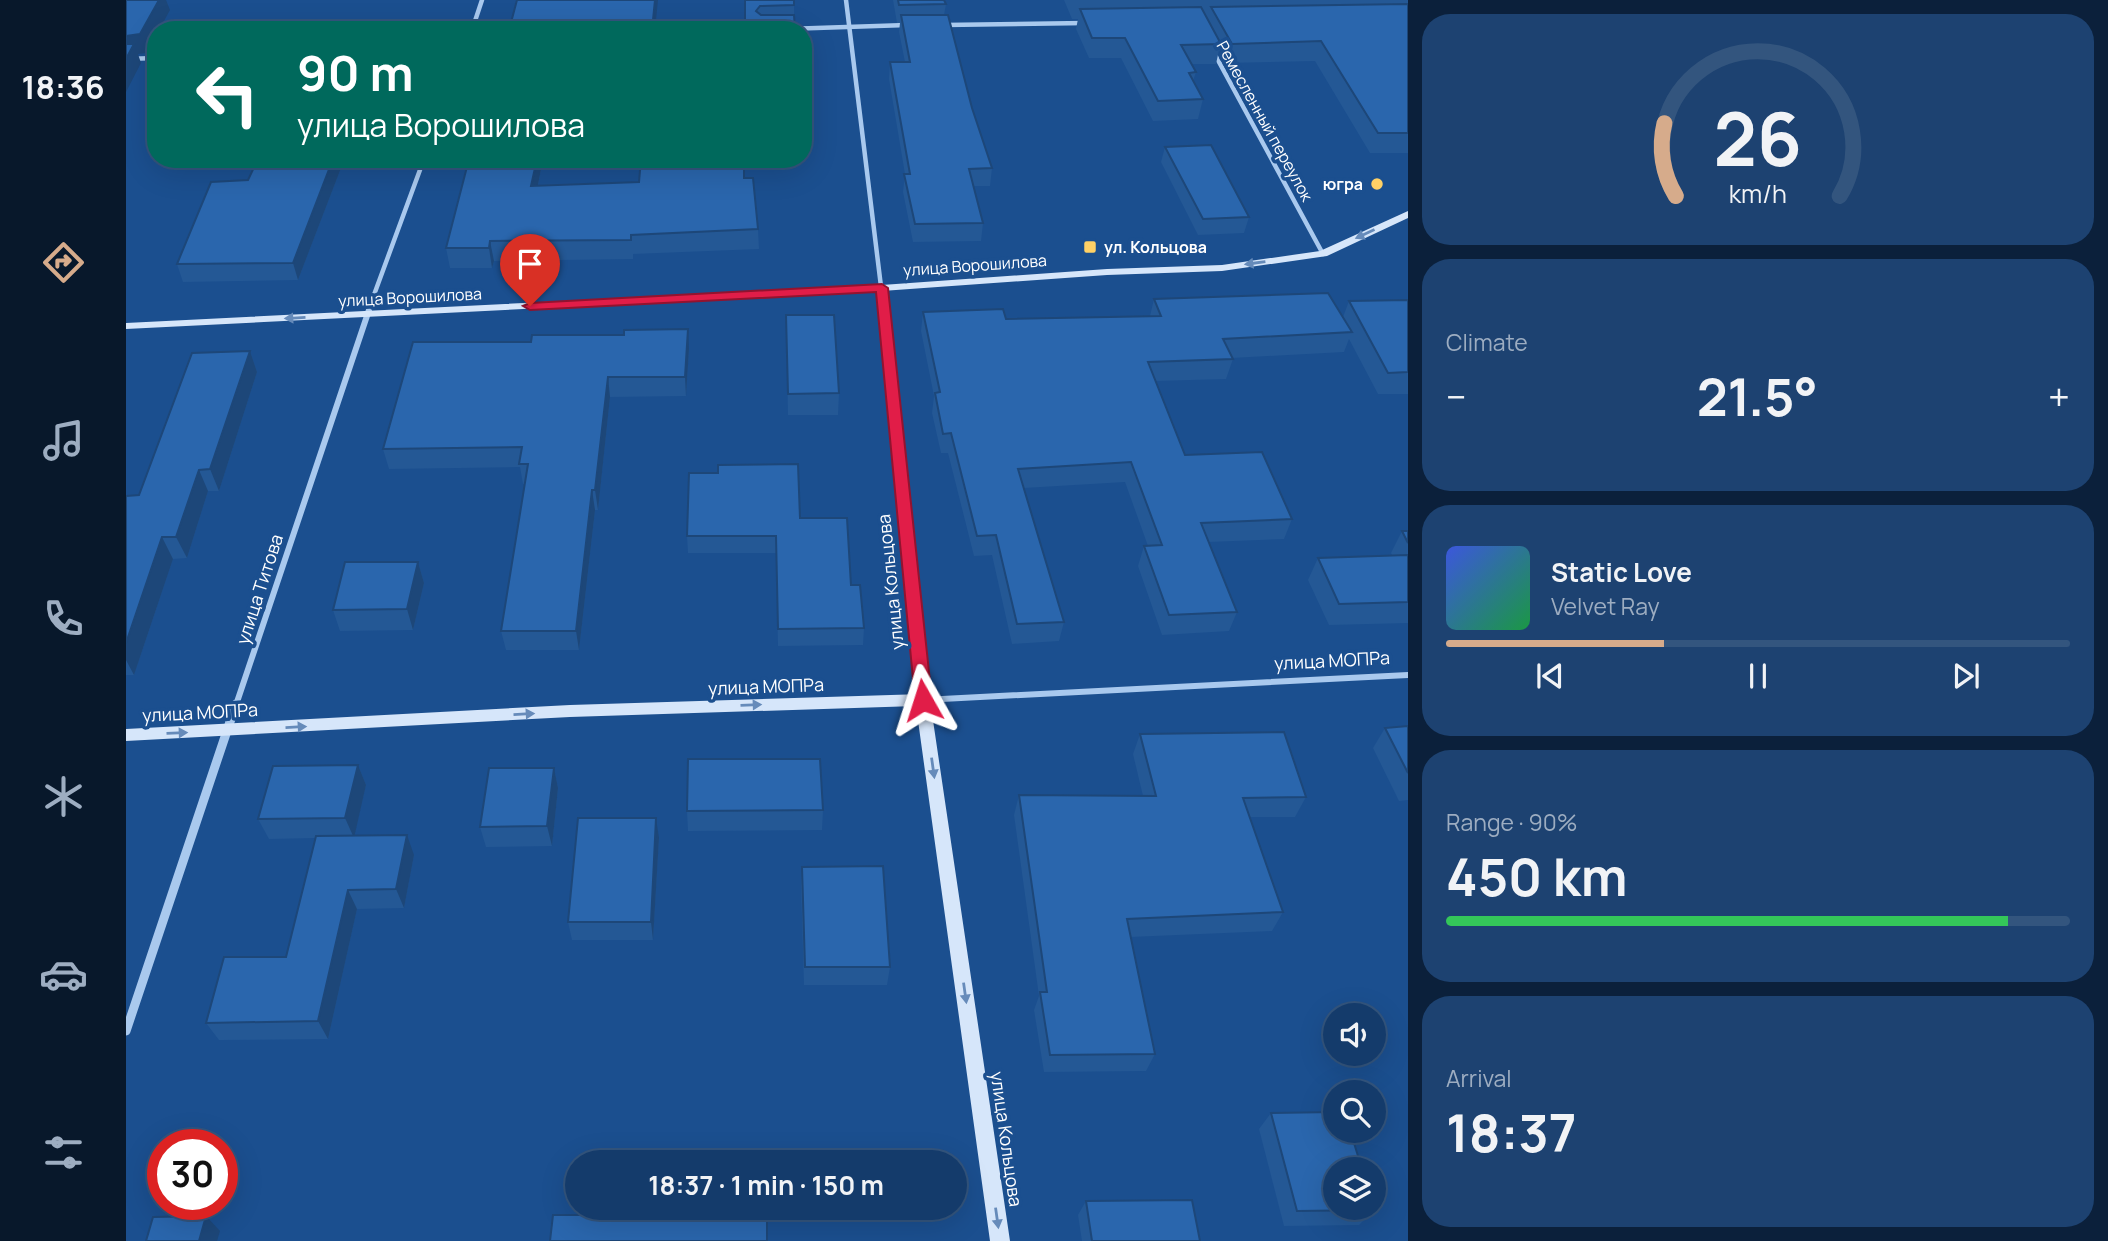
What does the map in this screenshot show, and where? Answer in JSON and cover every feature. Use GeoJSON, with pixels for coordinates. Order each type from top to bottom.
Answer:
{"type":"FeatureCollection","features":[{"type":"Feature","properties":{"kind":"main road","name":"улица Ворошилова"},"geometry":{"type":"LineString","coordinates":[[126,326],[1222,268],[1323,254],[1408,214]]}},
{"type":"Feature","properties":{"kind":"main road","name":"улица МОПРа"},"geometry":{"type":"LineString","coordinates":[[126,735],[570,711],[923,700]]}},
{"type":"Feature","properties":{"kind":"main road","name":"улица Кольцова"},"geometry":{"type":"LineString","coordinates":[[923,700],[1000,1241]]}},
{"type":"Feature","properties":{"kind":"street"},"geometry":{"type":"LineString","coordinates":[[475,21],[482,0]]}},
{"type":"Feature","properties":{"kind":"street","name":"улица Кольцова"},"geometry":{"type":"LineString","coordinates":[[846,0],[882,288],[923,700]]}},
{"type":"Feature","properties":{"kind":"street"},"geometry":{"type":"LineString","coordinates":[[932,25],[1099,22]]}},
{"type":"Feature","properties":{"kind":"street"},"geometry":{"type":"LineString","coordinates":[[812,27],[918,25]]}},
{"type":"Feature","properties":{"kind":"street","name":"Ремесленный переулок"},"geometry":{"type":"LineString","coordinates":[[1210,46],[1323,254]]}},
{"type":"Feature","properties":{"kind":"street"},"geometry":{"type":"LineString","coordinates":[[126,59],[147,58]]}},
{"type":"Feature","properties":{"kind":"street","name":"улица Титова"},"geometry":{"type":"LineString","coordinates":[[126,1031],[367,315],[421,168]]}},
{"type":"Feature","properties":{"kind":"street","name":"улица МОПРа"},"geometry":{"type":"LineString","coordinates":[[923,700],[1408,675]]}},
{"type":"Feature","properties":{"kind":"building"},"geometry":{"type":"Polygon","coordinates":[[[126,0],[159,0],[140,34],[126,36],[126,0]]]}},
{"type":"Feature","properties":{"kind":"building"},"geometry":{"type":"Polygon","coordinates":[[[517,0],[655,0],[653,21],[511,21],[517,0]]]}},
{"type":"Feature","properties":{"kind":"building"},"geometry":{"type":"Polygon","coordinates":[[[745,0],[794,0],[794,5],[760,6],[756,11],[761,15],[794,15],[794,21],[745,21],[745,0]]]}},
{"type":"Feature","properties":{"kind":"building"},"geometry":{"type":"Polygon","coordinates":[[[898,0],[944,0],[946,4],[899,5],[898,0]]]}},
{"type":"Feature","properties":{"kind":"building"},"geometry":{"type":"Polygon","coordinates":[[[1408,4],[1408,133],[1378,133],[1321,41],[1232,44],[1211,7],[1408,4]]]}},
{"type":"Feature","properties":{"kind":"building"},"geometry":{"type":"Polygon","coordinates":[[[1201,7],[1221,44],[1181,45],[1196,72],[1189,73],[1203,99],[1158,101],[1125,38],[1092,38],[1080,9],[1201,7]]]}},
{"type":"Feature","properties":{"kind":"building"},"geometry":{"type":"Polygon","coordinates":[[[901,15],[948,15],[972,108],[992,168],[969,169],[983,223],[915,224],[904,174],[910,174],[890,62],[910,62],[901,15]]]}},
{"type":"Feature","properties":{"kind":"building"},"geometry":{"type":"Polygon","coordinates":[[[126,44],[134,44],[126,59],[126,44]]]}},
{"type":"Feature","properties":{"kind":"building"},"geometry":{"type":"Polygon","coordinates":[[[1211,145],[1249,217],[1203,219],[1165,147],[1211,145]]]}},
{"type":"Feature","properties":{"kind":"building"},"geometry":{"type":"Polygon","coordinates":[[[254,168],[330,168],[293,263],[177,264],[211,182],[248,180],[254,168]]]}},
{"type":"Feature","properties":{"kind":"building"},"geometry":{"type":"Polygon","coordinates":[[[467,168],[535,168],[531,186],[639,182],[640,168],[744,168],[744,178],[753,178],[758,229],[631,235],[631,240],[490,241],[489,248],[446,248],[467,168]]]}},
{"type":"Feature","properties":{"kind":"building"},"geometry":{"type":"Polygon","coordinates":[[[1328,293],[1352,332],[1223,339],[1233,359],[1148,362],[1185,455],[1262,452],[1292,519],[1201,523],[1237,612],[1169,615],[1144,546],[1162,545],[1131,462],[1018,469],[1064,622],[1017,624],[996,535],[977,536],[951,433],[943,434],[935,393],[940,392],[923,312],[1003,309],[1006,319],[1161,316],[1154,299],[1328,293]]]}},
{"type":"Feature","properties":{"kind":"building"},"geometry":{"type":"Polygon","coordinates":[[[1408,300],[1408,372],[1388,373],[1349,301],[1408,300]]]}},
{"type":"Feature","properties":{"kind":"building"},"geometry":{"type":"Polygon","coordinates":[[[786,315],[834,315],[839,393],[788,394],[786,315]]]}},
{"type":"Feature","properties":{"kind":"building"},"geometry":{"type":"Polygon","coordinates":[[[688,329],[685,377],[608,377],[576,631],[501,631],[528,464],[519,464],[522,447],[383,449],[413,342],[531,342],[532,335],[624,335],[624,330],[688,329]]]}},
{"type":"Feature","properties":{"kind":"building"},"geometry":{"type":"Polygon","coordinates":[[[250,351],[210,469],[199,470],[176,537],[162,537],[126,643],[126,496],[139,495],[192,353],[250,351]]]}},
{"type":"Feature","properties":{"kind":"building"},"geometry":{"type":"Polygon","coordinates":[[[798,464],[800,518],[847,518],[851,585],[860,585],[864,628],[778,629],[776,536],[687,536],[689,473],[718,473],[718,465],[798,464]]]}},
{"type":"Feature","properties":{"kind":"building"},"geometry":{"type":"Polygon","coordinates":[[[1402,531],[1408,531],[1408,543],[1402,531]]]}},
{"type":"Feature","properties":{"kind":"building"},"geometry":{"type":"Polygon","coordinates":[[[1408,555],[1408,602],[1339,604],[1318,558],[1408,555]]]}},
{"type":"Feature","properties":{"kind":"building"},"geometry":{"type":"Polygon","coordinates":[[[345,562],[418,562],[407,609],[333,610],[345,562]]]}},
{"type":"Feature","properties":{"kind":"building"},"geometry":{"type":"Polygon","coordinates":[[[1408,726],[1408,773],[1385,728],[1408,726]]]}},
{"type":"Feature","properties":{"kind":"building"},"geometry":{"type":"Polygon","coordinates":[[[1284,732],[1306,797],[1243,798],[1283,912],[1127,919],[1155,1054],[1050,1055],[1040,992],[1047,992],[1019,795],[1156,796],[1140,734],[1284,732]]]}},
{"type":"Feature","properties":{"kind":"building"},"geometry":{"type":"Polygon","coordinates":[[[688,759],[820,759],[823,810],[687,811],[688,759]]]}},
{"type":"Feature","properties":{"kind":"building"},"geometry":{"type":"Polygon","coordinates":[[[358,765],[345,818],[258,819],[273,766],[358,765]]]}},
{"type":"Feature","properties":{"kind":"building"},"geometry":{"type":"Polygon","coordinates":[[[489,768],[554,768],[547,826],[480,827],[489,768]]]}},
{"type":"Feature","properties":{"kind":"building"},"geometry":{"type":"Polygon","coordinates":[[[578,818],[656,818],[651,922],[568,922],[578,818]]]}},
{"type":"Feature","properties":{"kind":"building"},"geometry":{"type":"Polygon","coordinates":[[[407,835],[396,889],[348,890],[318,1021],[206,1023],[224,957],[286,957],[316,836],[407,835]]]}},
{"type":"Feature","properties":{"kind":"building"},"geometry":{"type":"Polygon","coordinates":[[[883,866],[890,967],[805,967],[802,867],[883,866]]]}},
{"type":"Feature","properties":{"kind":"building"},"geometry":{"type":"Polygon","coordinates":[[[1323,1112],[1323,1143],[1354,1143],[1358,1157],[1323,1157],[1323,1211],[1297,1211],[1271,1113],[1323,1112]]]}},
{"type":"Feature","properties":{"kind":"building"},"geometry":{"type":"Polygon","coordinates":[[[1192,1200],[1200,1241],[1092,1241],[1086,1201],[1192,1200]]]}},
{"type":"Feature","properties":{"kind":"building"},"geometry":{"type":"Polygon","coordinates":[[[553,1215],[565,1215],[565,1220],[767,1220],[767,1241],[550,1241],[553,1215]]]}},
{"type":"Feature","properties":{"kind":"building"},"geometry":{"type":"Polygon","coordinates":[[[152,1220],[205,1220],[199,1241],[146,1241],[152,1220]]]}},
{"type":"Feature","properties":{"kind":"place","name":"югра"},"geometry":{"type":"Point","coordinates":[1377,184]}},
{"type":"Feature","properties":{"kind":"place","name":"ул. Кольцова"},"geometry":{"type":"Point","coordinates":[1090,247]}},
{"type":"Feature","properties":{"kind":"route"},"geometry":{"type":"LineString","coordinates":[[530,306],[882,288],[923,700]]}}]}
